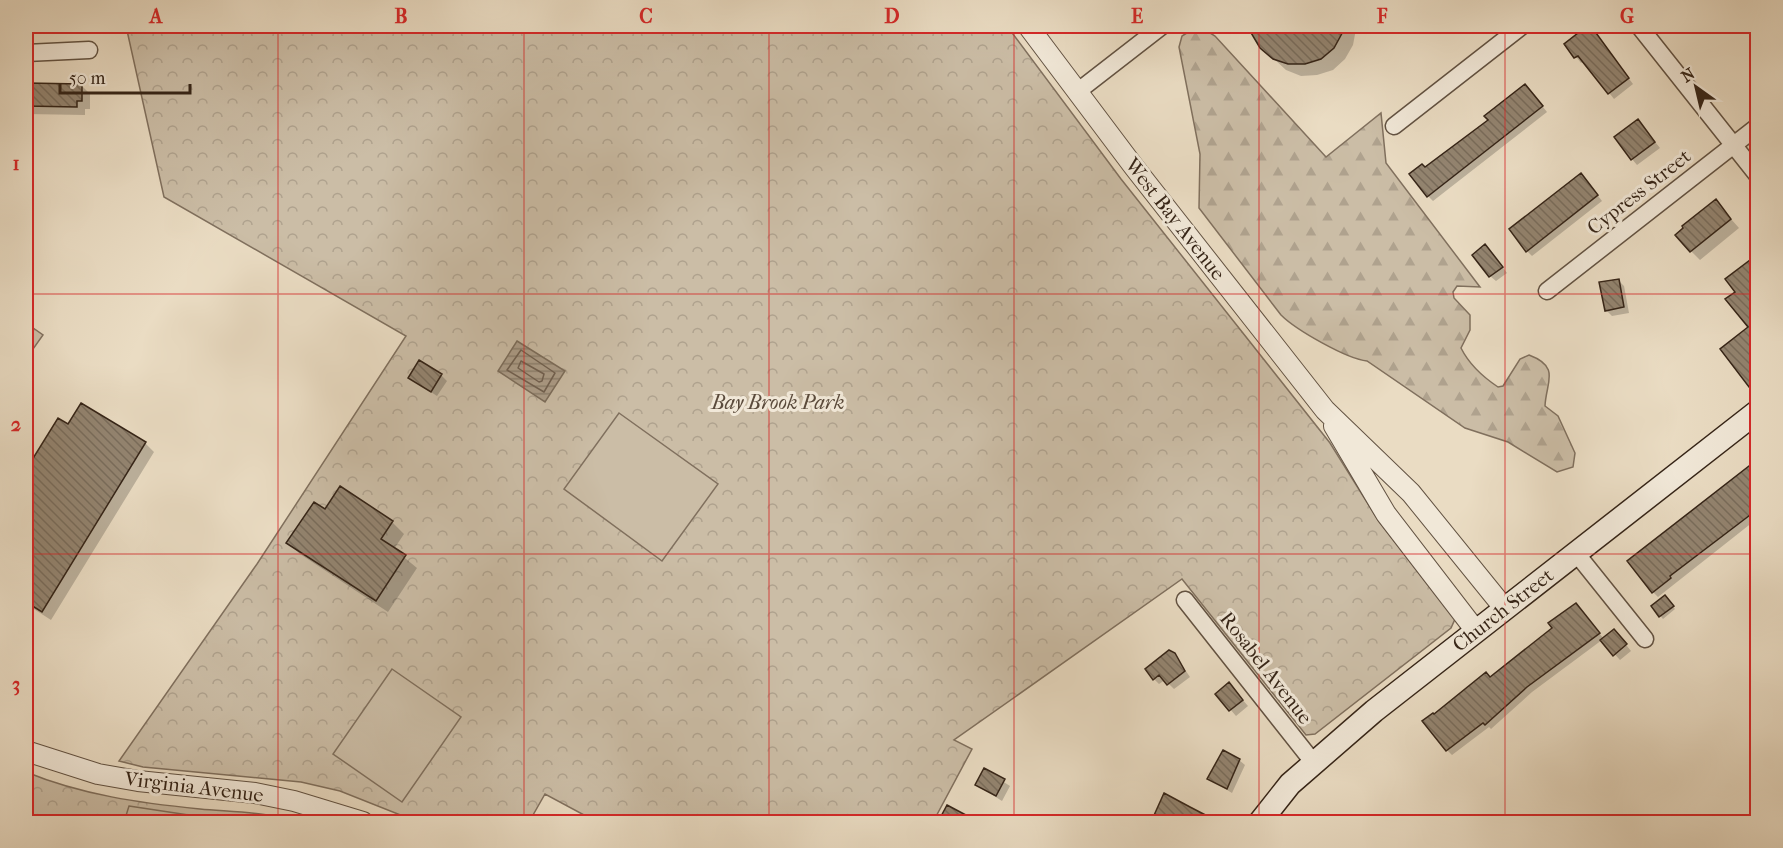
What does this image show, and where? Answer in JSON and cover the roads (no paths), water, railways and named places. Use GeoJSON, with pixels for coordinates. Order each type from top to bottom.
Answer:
{"type":"FeatureCollection","features":[{"type":"Feature","properties":{"kind":"main road","name":"Church Street"},"geometry":{"type":"LineString","coordinates":[[1260,822],[1284,790],[1313,762],[1476,631],[1758,411]]}},
{"type":"Feature","properties":{"kind":"street","name":"West Bay Avenue"},"geometry":{"type":"LineString","coordinates":[[1028,26],[1325,410],[1386,514],[1476,631]]}},
{"type":"Feature","properties":{"kind":"street"},"geometry":{"type":"LineString","coordinates":[[1077,92],[1162,26]]}},
{"type":"Feature","properties":{"kind":"street"},"geometry":{"type":"LineString","coordinates":[[1394,126],[1522,26]]}},
{"type":"Feature","properties":{"kind":"street"},"geometry":{"type":"LineString","coordinates":[[1640,26],[1758,176]]}},
{"type":"Feature","properties":{"kind":"street"},"geometry":{"type":"LineString","coordinates":[[26,53],[89,50]]}},
{"type":"Feature","properties":{"kind":"street","name":"Cypress Street"},"geometry":{"type":"LineString","coordinates":[[1547,291],[1758,126]]}},
{"type":"Feature","properties":{"kind":"street","name":"West Bay Avenue"},"geometry":{"type":"LineString","coordinates":[[1325,410],[1411,493],[1505,609]]}},
{"type":"Feature","properties":{"kind":"street"},"geometry":{"type":"LineString","coordinates":[[1576,553],[1645,639]]}},
{"type":"Feature","properties":{"kind":"street","name":"Rosabel Avenue"},"geometry":{"type":"LineString","coordinates":[[1185,600],[1313,762]]}},
{"type":"Feature","properties":{"kind":"street","name":"Virginia Avenue"},"geometry":{"type":"LineString","coordinates":[[26,751],[98,774],[138,781],[255,793],[294,801],[363,822]]}},
{"type":"Feature","properties":{"kind":"water"},"geometry":{"type":"Polygon","coordinates":[[[517,341],[565,371],[545,402],[498,371],[517,341]]]}},
{"type":"Feature","properties":{"kind":"park label","name":"Bay Brook Park"},"geometry":{"type":"Point","coordinates":[778,402]}}]}
